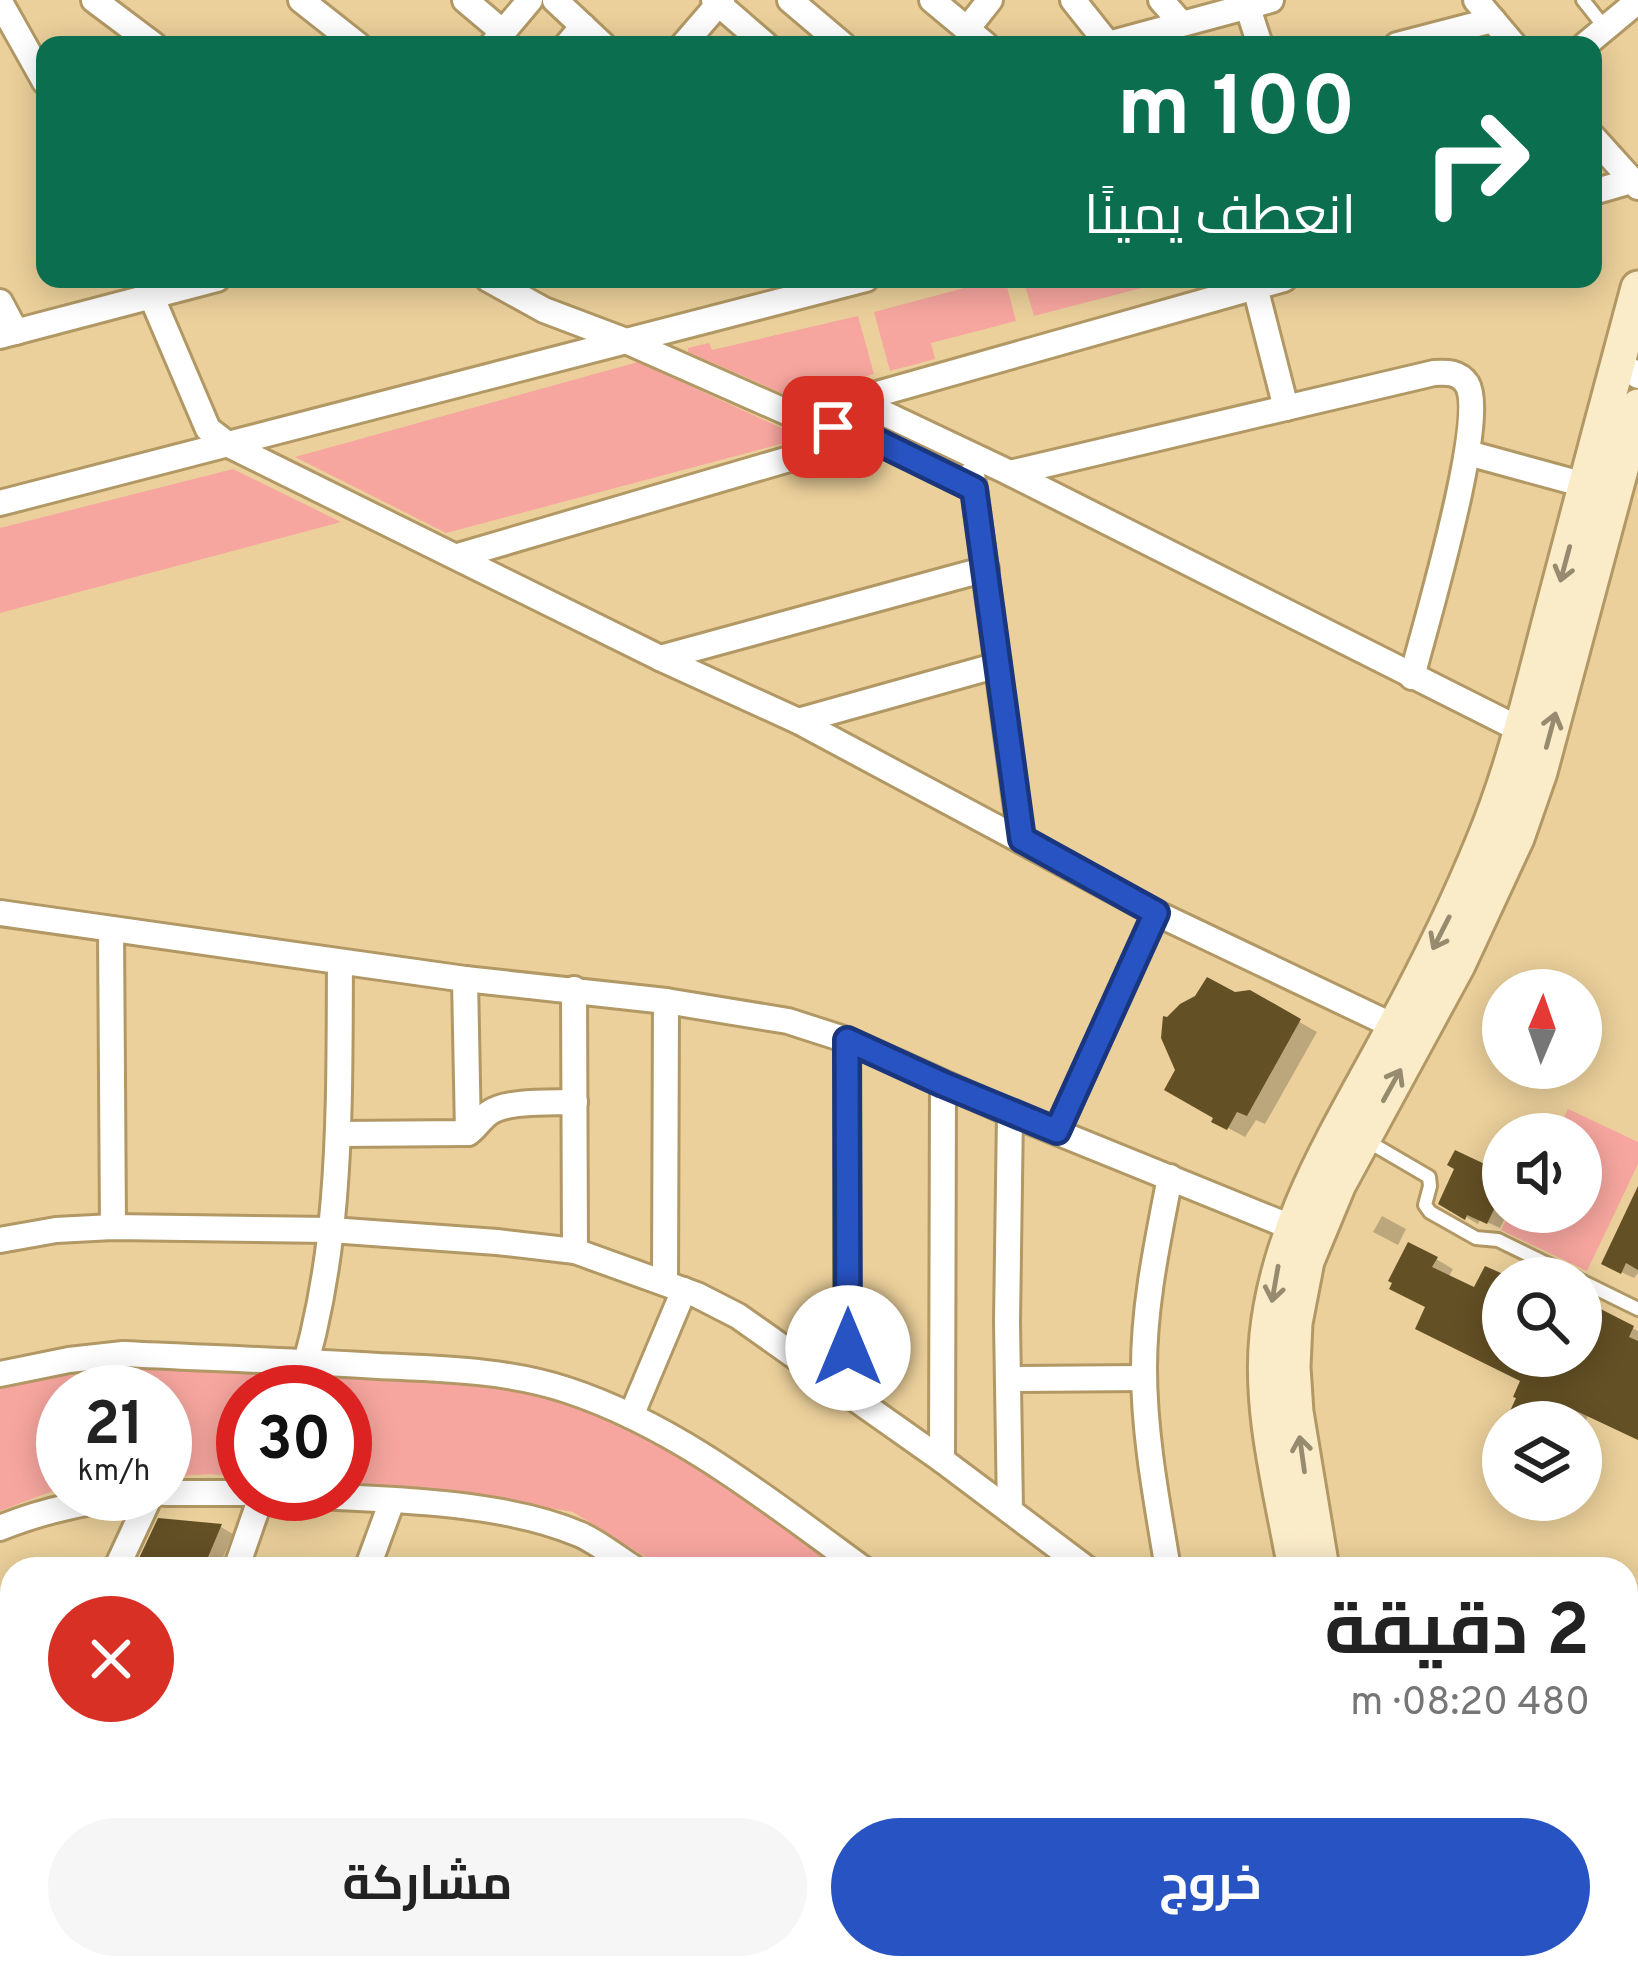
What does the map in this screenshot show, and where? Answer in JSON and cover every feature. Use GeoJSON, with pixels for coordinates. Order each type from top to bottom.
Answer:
{"type":"FeatureCollection","features":[{"type":"Feature","properties":{"kind":"main road"},"geometry":{"type":"LineString","coordinates":[[1293,1557],[1272,1441],[1266,1373],[1275,1284],[1363,1138],[1486,836],[1521,730],[1585,485],[1628,368],[1638,288]]}},
{"type":"Feature","properties":{"kind":"main road"},"geometry":{"type":"LineString","coordinates":[[1320,1557],[1293,1367],[1307,1262],[1303,1233],[1328,1147],[1406,1033],[1499,880],[1540,772],[1638,406]]}},
{"type":"Feature","properties":{"kind":"street"},"geometry":{"type":"LineString","coordinates":[[94,0],[142,36]]}},
{"type":"Feature","properties":{"kind":"street"},"geometry":{"type":"LineString","coordinates":[[465,0],[495,36]]}},
{"type":"Feature","properties":{"kind":"street"},"geometry":{"type":"LineString","coordinates":[[500,36],[530,0]]}},
{"type":"Feature","properties":{"kind":"street"},"geometry":{"type":"LineString","coordinates":[[555,0],[575,35]]}},
{"type":"Feature","properties":{"kind":"street"},"geometry":{"type":"LineString","coordinates":[[790,0],[832,36]]}},
{"type":"Feature","properties":{"kind":"street"},"geometry":{"type":"LineString","coordinates":[[932,0],[976,36]]}},
{"type":"Feature","properties":{"kind":"street"},"geometry":{"type":"LineString","coordinates":[[977,36],[991,0]]}},
{"type":"Feature","properties":{"kind":"street"},"geometry":{"type":"LineString","coordinates":[[1072,0],[1101,36]]}},
{"type":"Feature","properties":{"kind":"street"},"geometry":{"type":"LineString","coordinates":[[1161,0],[1181,23]]}},
{"type":"Feature","properties":{"kind":"street"},"geometry":{"type":"LineString","coordinates":[[690,36],[718,1],[756,36]]}},
{"type":"Feature","properties":{"kind":"street"},"geometry":{"type":"LineString","coordinates":[[0,2],[36,66]]}},
{"type":"Feature","properties":{"kind":"street"},"geometry":{"type":"LineString","coordinates":[[1597,36],[1638,2]]}},
{"type":"Feature","properties":{"kind":"street"},"geometry":{"type":"LineString","coordinates":[[1136,36],[1258,3],[1260,36]]}},
{"type":"Feature","properties":{"kind":"street"},"geometry":{"type":"LineString","coordinates":[[319,5],[349,36]]}},
{"type":"Feature","properties":{"kind":"street"},"geometry":{"type":"LineString","coordinates":[[1419,36],[1484,10],[1506,36]]}},
{"type":"Feature","properties":{"kind":"street"},"geometry":{"type":"LineString","coordinates":[[1602,147],[1635,184]]}},
{"type":"Feature","properties":{"kind":"street"},"geometry":{"type":"LineString","coordinates":[[1602,190],[1635,184]]}},
{"type":"Feature","properties":{"kind":"street"},"geometry":{"type":"LineString","coordinates":[[0,302],[8,334],[145,288]]}},
{"type":"Feature","properties":{"kind":"street"},"geometry":{"type":"LineString","coordinates":[[148,288],[208,429],[230,445],[799,722],[1156,913],[1406,1033]]}},
{"type":"Feature","properties":{"kind":"street"},"geometry":{"type":"LineString","coordinates":[[505,288],[544,310],[800,418],[866,436],[974,489]]}},
{"type":"Feature","properties":{"kind":"street"},"geometry":{"type":"LineString","coordinates":[[0,503],[831,288]]}},
{"type":"Feature","properties":{"kind":"street"},"geometry":{"type":"LineString","coordinates":[[800,418],[1237,288]]}},
{"type":"Feature","properties":{"kind":"street"},"geometry":{"type":"LineString","coordinates":[[1255,288],[1286,408]]}},
{"type":"Feature","properties":{"kind":"street"},"geometry":{"type":"LineString","coordinates":[[1010,473],[1451,372],[1470,388],[1468,453],[1412,677]]}},
{"type":"Feature","properties":{"kind":"street"},"geometry":{"type":"LineString","coordinates":[[856,400],[1521,730]]}},
{"type":"Feature","properties":{"kind":"street"},"geometry":{"type":"LineString","coordinates":[[458,556],[866,436]]}},
{"type":"Feature","properties":{"kind":"street"},"geometry":{"type":"LineString","coordinates":[[1468,453],[1585,485]]}},
{"type":"Feature","properties":{"kind":"street"},"geometry":{"type":"LineString","coordinates":[[969,454],[1022,839]]}},
{"type":"Feature","properties":{"kind":"street"},"geometry":{"type":"LineString","coordinates":[[660,658],[986,569]]}},
{"type":"Feature","properties":{"kind":"street"},"geometry":{"type":"LineString","coordinates":[[799,722],[998,665]]}},
{"type":"Feature","properties":{"kind":"street"},"geometry":{"type":"LineString","coordinates":[[0,914],[788,1021],[847,1040],[1010,1113],[1303,1233]]}},
{"type":"Feature","properties":{"kind":"street"},"geometry":{"type":"LineString","coordinates":[[111,929],[113,1227]]}},
{"type":"Feature","properties":{"kind":"street"},"geometry":{"type":"LineString","coordinates":[[306,1365],[323,1295],[339,1159],[340,962]]}},
{"type":"Feature","properties":{"kind":"street"},"geometry":{"type":"LineString","coordinates":[[466,979],[468,1133]]}},
{"type":"Feature","properties":{"kind":"street"},"geometry":{"type":"LineString","coordinates":[[574,989],[575,1251]]}},
{"type":"Feature","properties":{"kind":"street"},"geometry":{"type":"LineString","coordinates":[[631,1416],[675,1286],[666,1001]]}},
{"type":"Feature","properties":{"kind":"street"},"geometry":{"type":"LineString","coordinates":[[847,1040],[848,1392]]}},
{"type":"Feature","properties":{"kind":"street"},"geometry":{"type":"LineString","coordinates":[[942,1460],[943,1084]]}},
{"type":"Feature","properties":{"kind":"street"},"geometry":{"type":"LineString","coordinates":[[339,1134],[468,1133],[503,1107],[575,1102]]}},
{"type":"Feature","properties":{"kind":"street"},"geometry":{"type":"LineString","coordinates":[[1010,1113],[1010,1511]]}},
{"type":"Feature","properties":{"kind":"street"},"geometry":{"type":"LineString","coordinates":[[1166,1557],[1147,1439],[1144,1378],[1147,1308],[1170,1177]]}},
{"type":"Feature","properties":{"kind":"street"},"geometry":{"type":"LineString","coordinates":[[0,1240],[113,1227],[331,1230],[575,1251],[675,1286],[738,1316],[1071,1557]]}},
{"type":"Feature","properties":{"kind":"street"},"geometry":{"type":"LineString","coordinates":[[0,1374],[123,1354],[482,1372],[565,1389],[679,1441],[846,1557]]}},
{"type":"Feature","properties":{"kind":"street"},"geometry":{"type":"LineString","coordinates":[[1008,1378],[1144,1378]]}},
{"type":"Feature","properties":{"kind":"street"},"geometry":{"type":"LineString","coordinates":[[372,1500],[488,1510],[539,1521],[582,1535],[616,1557]]}},
{"type":"Feature","properties":{"kind":"street"},"geometry":{"type":"LineString","coordinates":[[371,1557],[392,1501]]}},
{"type":"Feature","properties":{"kind":"street"},"geometry":{"type":"LineString","coordinates":[[0,1528],[36,1514]]}},
{"type":"Feature","properties":{"kind":"street"},"geometry":{"type":"LineString","coordinates":[[122,1557],[138,1521]]}},
{"type":"Feature","properties":{"kind":"street"},"geometry":{"type":"LineString","coordinates":[[240,1557],[253,1521]]}},
{"type":"Feature","properties":{"kind":"lane"},"geometry":{"type":"LineString","coordinates":[[1582,0],[1606,29]]}},
{"type":"Feature","properties":{"kind":"lane"},"geometry":{"type":"LineString","coordinates":[[1057,1131],[1156,913]]}},
{"type":"Feature","properties":{"kind":"lane"},"geometry":{"type":"LineString","coordinates":[[1363,1138],[1429,1177],[1425,1199],[1430,1212],[1476,1238],[1498,1240],[1533,1257]]}},
{"type":"Feature","properties":{"kind":"lane"},"geometry":{"type":"LineString","coordinates":[[1602,1291],[1638,1309]]}},
{"type":"Feature","properties":{"kind":"shaded area"},"geometry":{"type":"Polygon","coordinates":[[[964,288],[1007,288],[1016,321],[931,343],[935,359],[890,371],[874,312],[964,288]]]}},
{"type":"Feature","properties":{"kind":"shaded area"},"geometry":{"type":"Polygon","coordinates":[[[1026,288],[1141,288],[1034,316],[1026,288]]]}},
{"type":"Feature","properties":{"kind":"shaded area"},"geometry":{"type":"Polygon","coordinates":[[[858,316],[874,374],[793,398],[688,352],[688,348],[709,343],[712,350],[858,316]]]}},
{"type":"Feature","properties":{"kind":"shaded area"},"geometry":{"type":"Polygon","coordinates":[[[638,362],[803,438],[446,533],[295,457],[638,362]]]}},
{"type":"Feature","properties":{"kind":"shaded area"},"geometry":{"type":"Polygon","coordinates":[[[233,469],[341,522],[0,613],[0,528],[233,469]]]}},
{"type":"Feature","properties":{"kind":"shaded area"},"geometry":{"type":"Polygon","coordinates":[[[1602,1125],[1638,1142],[1638,1164],[1594,1257],[1558,1257],[1507,1233],[1602,1233],[1602,1125]]]}},
{"type":"Feature","properties":{"kind":"shaded area"},"geometry":{"type":"Polygon","coordinates":[[[192,1371],[216,1371],[216,1475],[192,1475],[192,1371]]]}},
{"type":"Feature","properties":{"kind":"shaded area"},"geometry":{"type":"Polygon","coordinates":[[[372,1379],[479,1385],[565,1401],[673,1451],[826,1557],[646,1557],[573,1512],[441,1489],[372,1485],[372,1379]]]}},
{"type":"Feature","properties":{"kind":"shaded area"},"geometry":{"type":"Polygon","coordinates":[[[36,1381],[36,1497],[0,1511],[0,1389],[36,1381]]]}},
{"type":"Feature","properties":{"kind":"building"},"geometry":{"type":"Polygon","coordinates":[[[1207,977],[1235,992],[1250,990],[1301,1019],[1247,1116],[1237,1112],[1227,1130],[1164,1090],[1175,1070],[1161,1038],[1163,1016],[1195,996],[1207,977]]]}},
{"type":"Feature","properties":{"kind":"building"},"geometry":{"type":"Polygon","coordinates":[[[1455,1150],[1482,1163],[1482,1222],[1467,1215],[1465,1220],[1438,1204],[1454,1169],[1447,1165],[1455,1150]]]}},
{"type":"Feature","properties":{"kind":"building"},"geometry":{"type":"Polygon","coordinates":[[[1638,1186],[1638,1270],[1626,1263],[1621,1274],[1602,1262],[1638,1186]]]}},
{"type":"Feature","properties":{"kind":"building"},"geometry":{"type":"Polygon","coordinates":[[[1408,1242],[1438,1257],[1432,1267],[1474,1287],[1482,1272],[1482,1362],[1415,1329],[1425,1307],[1389,1289],[1392,1283],[1388,1281],[1408,1242]]]}},
{"type":"Feature","properties":{"kind":"building"},"geometry":{"type":"Polygon","coordinates":[[[1602,1310],[1634,1326],[1629,1337],[1638,1341],[1638,1440],[1602,1423],[1602,1401],[1515,1401],[1520,1381],[1512,1377],[1602,1377],[1602,1310]]]}},
{"type":"Feature","properties":{"kind":"building"},"geometry":{"type":"Polygon","coordinates":[[[157,1521],[190,1521],[222,1524],[208,1557],[140,1557],[157,1521]]]}},
{"type":"Feature","properties":{"kind":"route"},"geometry":{"type":"LineString","coordinates":[[833,427],[866,436],[974,489],[1022,839],[1156,913],[1057,1131],[847,1040],[848,1348]]}}]}
